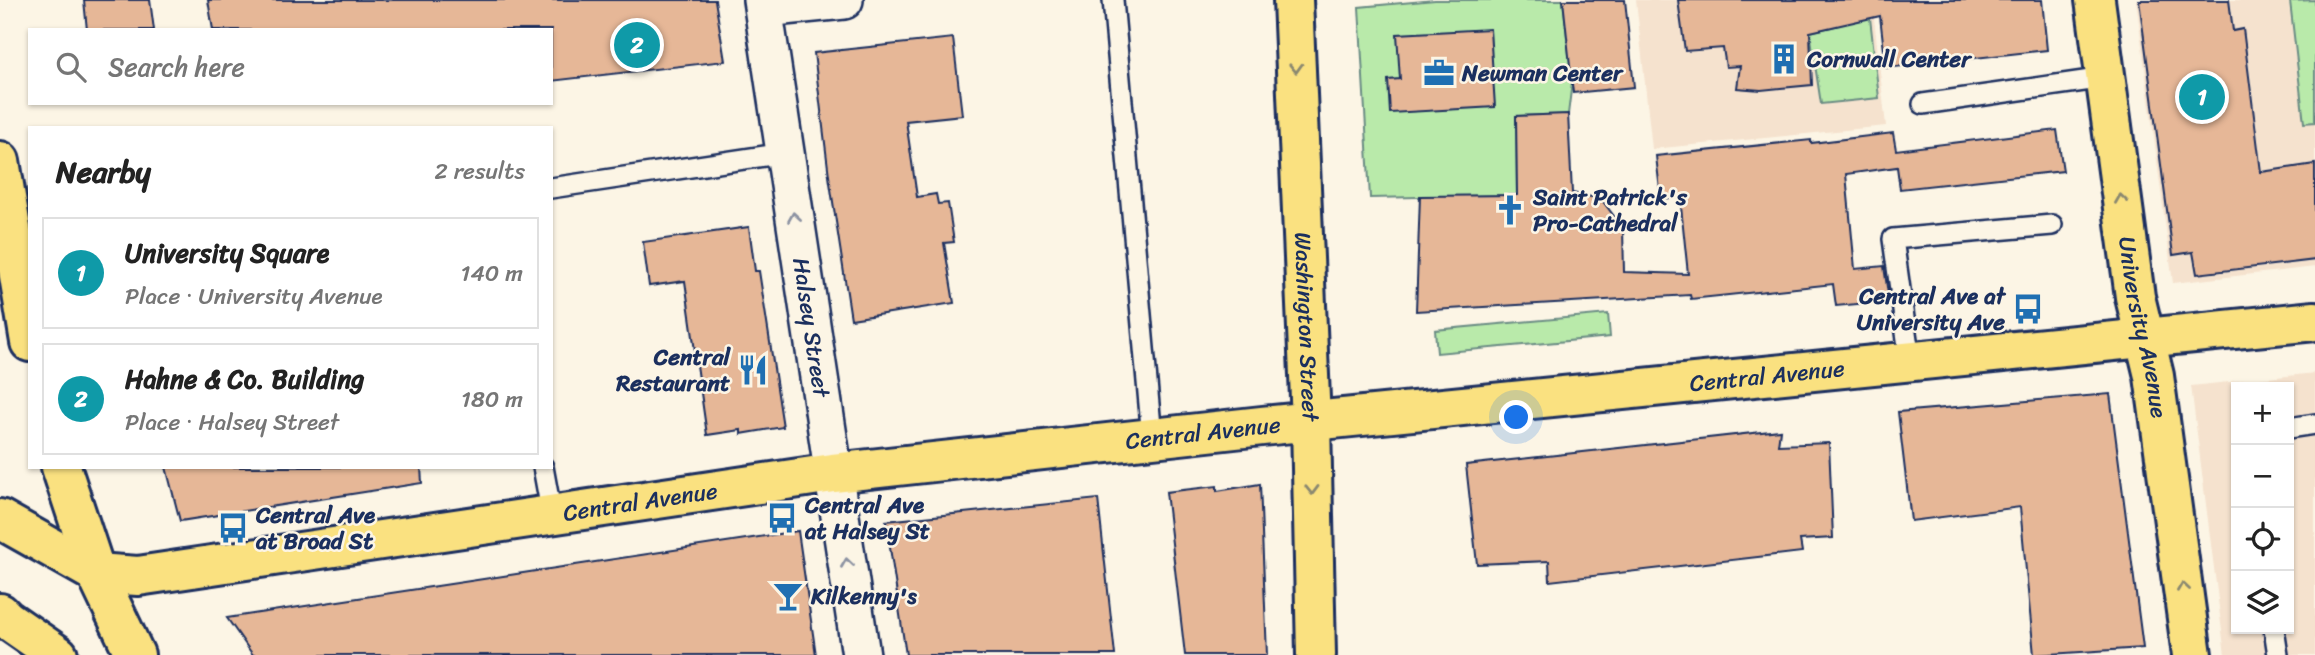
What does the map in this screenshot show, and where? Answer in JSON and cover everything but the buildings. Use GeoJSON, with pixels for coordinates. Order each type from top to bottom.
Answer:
{"type":"FeatureCollection","features":[{"type":"Feature","properties":{"kind":"main road","name":"Washington Street"},"geometry":{"type":"LineString","coordinates":[[1293,0],[1311,422],[1316,655]]}},
{"type":"Feature","properties":{"kind":"main road","name":"University Avenue"},"geometry":{"type":"LineString","coordinates":[[2095,0],[2135,297],[2154,376],[2192,655]]}},
{"type":"Feature","properties":{"kind":"main road"},"geometry":{"type":"LineString","coordinates":[[0,161],[28,331]]}},
{"type":"Feature","properties":{"kind":"main road","name":"Central Avenue"},"geometry":{"type":"LineString","coordinates":[[96,573],[138,576],[178,572],[833,473],[1153,438],[2315,321]]}},
{"type":"Feature","properties":{"kind":"main road"},"geometry":{"type":"LineString","coordinates":[[62,469],[96,573],[135,655]]}},
{"type":"Feature","properties":{"kind":"main road"},"geometry":{"type":"LineString","coordinates":[[0,519],[96,573]]}},
{"type":"Feature","properties":{"kind":"main road"},"geometry":{"type":"LineString","coordinates":[[0,613],[58,655]]}},
{"type":"Feature","properties":{"kind":"street"},"geometry":{"type":"LineString","coordinates":[[763,4],[844,0]]}},
{"type":"Feature","properties":{"kind":"street","name":"Halsey Street"},"geometry":{"type":"LineString","coordinates":[[763,4],[861,655]]}},
{"type":"Feature","properties":{"kind":"lane"},"geometry":{"type":"LineString","coordinates":[[1113,0],[1153,438]]}},
{"type":"Feature","properties":{"kind":"lane"},"geometry":{"type":"LineString","coordinates":[[1923,104],[2105,78]]}},
{"type":"Feature","properties":{"kind":"lane"},"geometry":{"type":"LineString","coordinates":[[553,188],[785,153]]}},
{"type":"Feature","properties":{"kind":"lane"},"geometry":{"type":"LineString","coordinates":[[1910,361],[1893,239],[2052,225]]}},
{"type":"Feature","properties":{"kind":"lane"},"geometry":{"type":"LineString","coordinates":[[2294,427],[2315,424]]}},
{"type":"Feature","properties":{"kind":"lane"},"geometry":{"type":"LineString","coordinates":[[543,469],[552,516]]}},
{"type":"Feature","properties":{"kind":"lane"},"geometry":{"type":"LineString","coordinates":[[2275,634],[2278,655]]}},
{"type":"Feature","properties":{"kind":"shaded area"},"geometry":{"type":"Polygon","coordinates":[[[1636,0],[1872,0],[1886,126],[1652,149],[1636,0]]]}},
{"type":"Feature","properties":{"kind":"shaded area"},"geometry":{"type":"Polygon","coordinates":[[[2136,0],[2315,0],[2315,267],[2173,283],[2136,0]]]}},
{"type":"Feature","properties":{"kind":"shaded area"},"geometry":{"type":"Polygon","coordinates":[[[2315,373],[2315,655],[2225,655],[2191,386],[2315,373]]]}},
{"type":"Feature","properties":{"kind":"green space"},"geometry":{"type":"Polygon","coordinates":[[[1435,0],[1563,0],[1572,82],[1568,114],[1516,116],[1517,195],[1370,198],[1359,7],[1435,0]]]}},
{"type":"Feature","properties":{"kind":"green space"},"geometry":{"type":"Polygon","coordinates":[[[1834,0],[1868,0],[1879,98],[1821,104],[1810,32],[1836,26],[1834,0]]]}},
{"type":"Feature","properties":{"kind":"green space"},"geometry":{"type":"Polygon","coordinates":[[[2315,0],[2315,122],[2304,123],[2290,1],[2315,0]]]}},
{"type":"Feature","properties":{"kind":"green space"},"geometry":{"type":"Polygon","coordinates":[[[1608,314],[1610,337],[1437,353],[1435,330],[1608,314]]]}},
{"type":"Feature","properties":{"kind":"place","name":"Hahne & Co. Building"},"geometry":{"type":"Point","coordinates":[637,45]}},
{"type":"Feature","properties":{"kind":"place","name":"Cornwall Center"},"geometry":{"type":"Point","coordinates":[1784,59]}},
{"type":"Feature","properties":{"kind":"place","name":"Newman Center"},"geometry":{"type":"Point","coordinates":[1439,73]}},
{"type":"Feature","properties":{"kind":"place","name":"University Square"},"geometry":{"type":"Point","coordinates":[2202,97]}},
{"type":"Feature","properties":{"kind":"place","name":"Saint Patrick's Pro-Cathedral"},"geometry":{"type":"Point","coordinates":[1510,210]}},
{"type":"Feature","properties":{"kind":"place","name":"Central Ave at University Ave"},"geometry":{"type":"Point","coordinates":[2028,309]}},
{"type":"Feature","properties":{"kind":"place","name":"Central Restaurant"},"geometry":{"type":"Point","coordinates":[753,370]}},
{"type":"Feature","properties":{"kind":"place","name":"Central Ave at Halsey St"},"geometry":{"type":"Point","coordinates":[782,518]}},
{"type":"Feature","properties":{"kind":"place","name":"Central Ave at Broad St"},"geometry":{"type":"Point","coordinates":[233,528]}},
{"type":"Feature","properties":{"kind":"place","name":"Kilkenny's"},"geometry":{"type":"Point","coordinates":[788,596]}}]}
